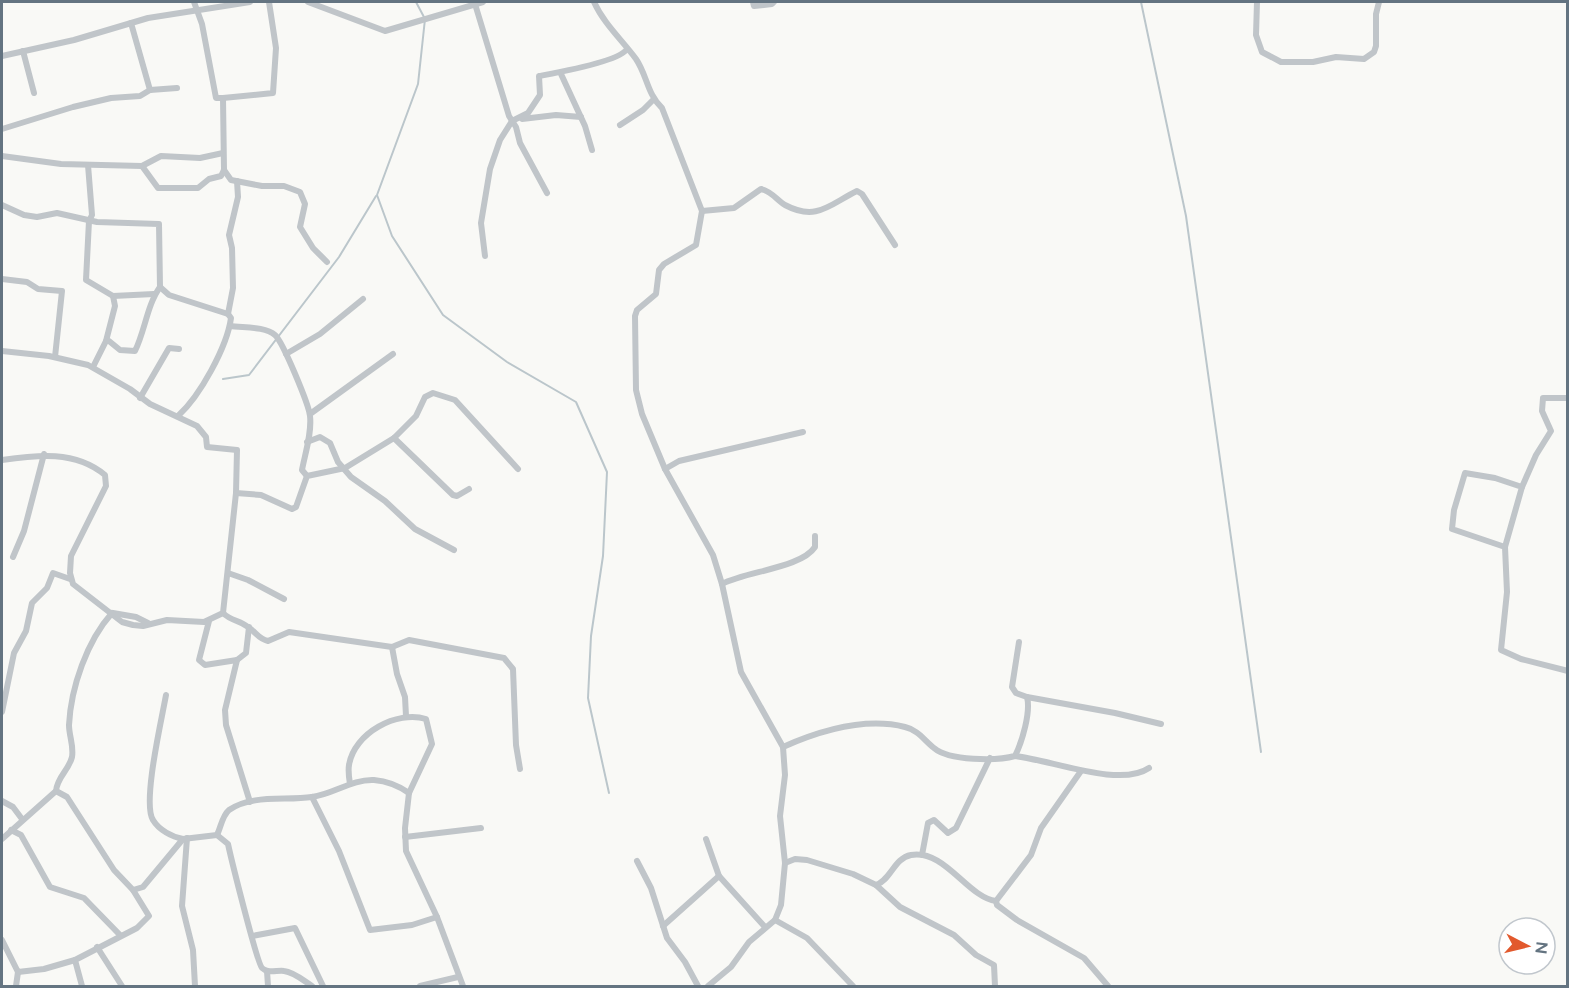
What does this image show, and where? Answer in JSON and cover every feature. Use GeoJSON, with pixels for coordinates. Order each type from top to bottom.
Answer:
{"type":"FeatureCollection","features":[{"type":"Feature","properties":{"kind":"street"},"geometry":{"type":"LineString","coordinates":[[194,2],[213,74],[216,98],[273,93],[276,48],[268,2]]}},
{"type":"Feature","properties":{"kind":"street"},"geometry":{"type":"LineString","coordinates":[[2,56],[74,40],[131,23],[250,2]]}},
{"type":"Feature","properties":{"kind":"street"},"geometry":{"type":"LineString","coordinates":[[308,2],[385,31],[483,2]]}},
{"type":"Feature","properties":{"kind":"street"},"geometry":{"type":"LineString","coordinates":[[594,2],[603,19],[637,62],[653,100],[662,108],[702,211],[696,245],[664,264],[659,270],[656,294],[637,310],[635,316],[636,390],[642,414],[665,469],[713,555],[722,584],[741,672],[783,747],[784,775],[780,816],[785,863],[781,905],[775,921],[765,927],[731,967],[708,987]]}},
{"type":"Feature","properties":{"kind":"street"},"geometry":{"type":"LineString","coordinates":[[753,2],[754,6],[758,7],[774,2]]}},
{"type":"Feature","properties":{"kind":"street"},"geometry":{"type":"LineString","coordinates":[[1257,2],[1256,35],[1262,52],[1281,62],[1313,62],[1336,57],[1364,59],[1374,52],[1377,46],[1376,14],[1379,2]]}},
{"type":"Feature","properties":{"kind":"street"},"geometry":{"type":"LineString","coordinates":[[475,4],[489,57],[515,120],[520,144],[547,193]]}},
{"type":"Feature","properties":{"kind":"street"},"geometry":{"type":"LineString","coordinates":[[131,23],[150,90]]}},
{"type":"Feature","properties":{"kind":"street"},"geometry":{"type":"LineString","coordinates":[[485,256],[481,223],[484,195],[500,140],[515,120],[532,110],[540,95],[538,76],[561,74],[575,67],[619,57],[627,49]]}},
{"type":"Feature","properties":{"kind":"street"},"geometry":{"type":"LineString","coordinates":[[23,51],[34,93]]}},
{"type":"Feature","properties":{"kind":"street"},"geometry":{"type":"LineString","coordinates":[[561,74],[581,117],[592,150]]}},
{"type":"Feature","properties":{"kind":"street"},"geometry":{"type":"LineString","coordinates":[[2,129],[111,98],[140,96],[150,90],[177,88]]}},
{"type":"Feature","properties":{"kind":"street"},"geometry":{"type":"LineString","coordinates":[[142,166],[158,188],[198,188],[209,179],[221,176],[224,170],[223,98]]}},
{"type":"Feature","properties":{"kind":"street"},"geometry":{"type":"LineString","coordinates":[[620,124],[643,110],[653,100]]}},
{"type":"Feature","properties":{"kind":"street"},"geometry":{"type":"LineString","coordinates":[[515,120],[556,115],[581,117]]}},
{"type":"Feature","properties":{"kind":"street"},"geometry":{"type":"LineString","coordinates":[[2,156],[88,165],[142,166],[161,156],[200,158],[223,153]]}},
{"type":"Feature","properties":{"kind":"street"},"geometry":{"type":"LineString","coordinates":[[88,165],[92,215],[89,221],[86,279],[113,296],[154,294]]}},
{"type":"Feature","properties":{"kind":"street"},"geometry":{"type":"LineString","coordinates":[[224,170],[231,180],[262,186],[284,186],[300,192],[305,204],[300,227],[313,248],[327,262]]}},
{"type":"Feature","properties":{"kind":"street"},"geometry":{"type":"LineString","coordinates":[[178,416],[211,372],[230,327],[231,318],[228,314],[233,288],[232,248],[229,235],[238,197],[237,181]]}},
{"type":"Feature","properties":{"kind":"street"},"geometry":{"type":"LineString","coordinates":[[702,211],[734,208],[761,189],[789,206],[818,212],[860,192],[895,245]]}},
{"type":"Feature","properties":{"kind":"street"},"geometry":{"type":"LineString","coordinates":[[2,206],[24,215],[69,214],[89,221],[159,224],[160,287],[154,294],[143,335],[135,351],[120,350],[106,341]]}},
{"type":"Feature","properties":{"kind":"street"},"geometry":{"type":"LineString","coordinates":[[2,279],[27,282],[38,289],[62,291],[55,357]]}},
{"type":"Feature","properties":{"kind":"street"},"geometry":{"type":"LineString","coordinates":[[160,287],[169,295],[228,314]]}},
{"type":"Feature","properties":{"kind":"street"},"geometry":{"type":"LineString","coordinates":[[93,368],[106,341],[115,306],[113,296]]}},
{"type":"Feature","properties":{"kind":"street"},"geometry":{"type":"LineString","coordinates":[[286,354],[320,334],[363,299]]}},
{"type":"Feature","properties":{"kind":"street"},"geometry":{"type":"LineString","coordinates":[[230,327],[261,329],[275,335],[286,354],[310,414],[302,470],[307,476]]}},
{"type":"Feature","properties":{"kind":"street"},"geometry":{"type":"LineString","coordinates":[[140,398],[169,348],[178,349]]}},
{"type":"Feature","properties":{"kind":"street"},"geometry":{"type":"LineString","coordinates":[[2,351],[55,357],[93,368],[140,398],[197,426],[206,437],[207,447],[237,452],[236,493],[222,613],[209,621],[133,625],[122,622],[77,588],[70,579],[53,573],[46,588],[32,603],[26,631],[14,653],[2,712]]}},
{"type":"Feature","properties":{"kind":"street"},"geometry":{"type":"LineString","coordinates":[[310,414],[393,354]]}},
{"type":"Feature","properties":{"kind":"street"},"geometry":{"type":"LineString","coordinates":[[307,476],[345,468],[394,438],[416,416],[428,393],[450,397],[518,469]]}},
{"type":"Feature","properties":{"kind":"street"},"geometry":{"type":"LineString","coordinates":[[1568,398],[1543,398],[1542,411],[1551,431],[1536,455],[1522,487],[1505,547],[1507,592],[1501,650],[1521,659],[1568,671]]}},
{"type":"Feature","properties":{"kind":"street"},"geometry":{"type":"LineString","coordinates":[[665,469],[679,461],[803,432]]}},
{"type":"Feature","properties":{"kind":"street"},"geometry":{"type":"LineString","coordinates":[[307,442],[320,437],[330,443],[338,462],[351,477],[386,501],[415,529],[454,550]]}},
{"type":"Feature","properties":{"kind":"street"},"geometry":{"type":"LineString","coordinates":[[394,438],[453,495],[457,496],[469,489]]}},
{"type":"Feature","properties":{"kind":"street"},"geometry":{"type":"LineString","coordinates":[[2,460],[44,454],[90,465],[105,475],[106,481],[70,556],[70,579]]}},
{"type":"Feature","properties":{"kind":"street"},"geometry":{"type":"LineString","coordinates":[[13,556],[24,531],[44,454]]}},
{"type":"Feature","properties":{"kind":"street"},"geometry":{"type":"LineString","coordinates":[[1505,547],[1452,529],[1454,510],[1465,473],[1522,487]]}},
{"type":"Feature","properties":{"kind":"street"},"geometry":{"type":"LineString","coordinates":[[236,493],[261,495],[292,509],[296,507],[307,476]]}},
{"type":"Feature","properties":{"kind":"street"},"geometry":{"type":"LineString","coordinates":[[722,584],[805,556],[815,547],[815,536]]}},
{"type":"Feature","properties":{"kind":"street"},"geometry":{"type":"LineString","coordinates":[[228,573],[241,577],[284,599]]}},
{"type":"Feature","properties":{"kind":"street"},"geometry":{"type":"LineString","coordinates":[[2,838],[56,791],[58,780],[72,759],[69,728],[76,684],[102,625],[112,613]]}},
{"type":"Feature","properties":{"kind":"street"},"geometry":{"type":"LineString","coordinates":[[222,613],[231,621],[249,627],[259,638],[268,641],[289,632],[392,647],[409,640],[471,654],[504,658],[513,669],[516,745],[520,770]]}},
{"type":"Feature","properties":{"kind":"street"},"geometry":{"type":"LineString","coordinates":[[209,621],[199,660],[205,665],[237,660],[246,653],[249,627]]}},
{"type":"Feature","properties":{"kind":"street"},"geometry":{"type":"LineString","coordinates":[[1019,642],[1012,687],[1016,693],[1161,724]]}},
{"type":"Feature","properties":{"kind":"street"},"geometry":{"type":"LineString","coordinates":[[392,647],[397,674],[405,697],[406,716]]}},
{"type":"Feature","properties":{"kind":"street"},"geometry":{"type":"LineString","coordinates":[[237,660],[225,710],[226,725],[250,802]]}},
{"type":"Feature","properties":{"kind":"street"},"geometry":{"type":"LineString","coordinates":[[166,695],[154,763],[151,818],[159,828],[174,837],[217,835],[228,844],[256,956],[262,968],[267,971],[285,971],[312,987]]}},
{"type":"Feature","properties":{"kind":"street"},"geometry":{"type":"LineString","coordinates":[[1016,756],[1027,716],[1028,697]]}},
{"type":"Feature","properties":{"kind":"street"},"geometry":{"type":"LineString","coordinates":[[350,784],[349,765],[355,750],[365,737],[381,726],[406,716],[426,719],[432,735],[432,744],[409,793],[406,851],[437,917],[463,987]]}},
{"type":"Feature","properties":{"kind":"street"},"geometry":{"type":"LineString","coordinates":[[783,747],[852,725],[881,725],[905,727],[918,733],[935,749],[954,756],[990,759],[1016,756],[1056,762],[1081,771],[1129,776],[1139,774],[1149,768]]}},
{"type":"Feature","properties":{"kind":"street"},"geometry":{"type":"LineString","coordinates":[[922,855],[928,823],[934,820],[948,833],[956,828],[990,759]]}},
{"type":"Feature","properties":{"kind":"street"},"geometry":{"type":"LineString","coordinates":[[996,901],[1014,881],[1031,855],[1041,828],[1081,771]]}},
{"type":"Feature","properties":{"kind":"street"},"geometry":{"type":"LineString","coordinates":[[217,835],[230,809],[250,802],[312,797],[340,790],[350,784],[375,780],[409,793]]}},
{"type":"Feature","properties":{"kind":"street"},"geometry":{"type":"LineString","coordinates":[[18,972],[44,969],[75,960],[137,928],[149,916],[133,890],[114,870],[67,797],[56,791]]}},
{"type":"Feature","properties":{"kind":"street"},"geometry":{"type":"LineString","coordinates":[[312,797],[339,851],[370,930],[412,925],[437,917]]}},
{"type":"Feature","properties":{"kind":"street"},"geometry":{"type":"LineString","coordinates":[[2,801],[13,807],[22,819]]}},
{"type":"Feature","properties":{"kind":"street"},"geometry":{"type":"LineString","coordinates":[[405,837],[481,828]]}},
{"type":"Feature","properties":{"kind":"street"},"geometry":{"type":"LineString","coordinates":[[11,830],[21,835],[50,886],[84,898],[120,935]]}},
{"type":"Feature","properties":{"kind":"street"},"geometry":{"type":"LineString","coordinates":[[133,890],[143,887],[185,838]]}},
{"type":"Feature","properties":{"kind":"street"},"geometry":{"type":"LineString","coordinates":[[185,838],[182,906],[193,950],[195,987]]}},
{"type":"Feature","properties":{"kind":"street"},"geometry":{"type":"LineString","coordinates":[[706,840],[719,876],[765,927]]}},
{"type":"Feature","properties":{"kind":"street"},"geometry":{"type":"LineString","coordinates":[[876,885],[881,884],[908,855],[922,855],[948,869],[986,898],[996,901],[997,905],[1017,920],[1084,958],[1108,987]]}},
{"type":"Feature","properties":{"kind":"street"},"geometry":{"type":"LineString","coordinates":[[785,863],[795,859],[807,860],[853,874],[876,885],[900,907],[954,935],[976,955],[990,961],[994,965],[995,987]]}},
{"type":"Feature","properties":{"kind":"street"},"geometry":{"type":"LineString","coordinates":[[638,861],[651,888],[667,938],[698,987]]}},
{"type":"Feature","properties":{"kind":"street"},"geometry":{"type":"LineString","coordinates":[[663,926],[719,876]]}},
{"type":"Feature","properties":{"kind":"street"},"geometry":{"type":"LineString","coordinates":[[775,921],[807,938],[853,987]]}},
{"type":"Feature","properties":{"kind":"street"},"geometry":{"type":"LineString","coordinates":[[252,936],[295,928],[323,986]]}},
{"type":"Feature","properties":{"kind":"street"},"geometry":{"type":"LineString","coordinates":[[2,940],[18,972],[16,987]]}},
{"type":"Feature","properties":{"kind":"street"},"geometry":{"type":"LineString","coordinates":[[97,947],[122,987]]}},
{"type":"Feature","properties":{"kind":"street"},"geometry":{"type":"LineString","coordinates":[[75,960],[82,987]]}},
{"type":"Feature","properties":{"kind":"street"},"geometry":{"type":"LineString","coordinates":[[267,971],[268,987]]}},
{"type":"Feature","properties":{"kind":"street"},"geometry":{"type":"LineString","coordinates":[[420,987],[458,977]]}},
{"type":"Feature","properties":{"kind":"waterway"},"geometry":{"type":"LineString","coordinates":[[416,2],[425,19],[418,84],[377,195],[392,236],[443,315],[507,362],[576,402],[607,472],[603,556],[591,636],[588,698],[609,793]]}},
{"type":"Feature","properties":{"kind":"waterway"},"geometry":{"type":"LineString","coordinates":[[1141,2],[1186,216],[1261,752]]}},
{"type":"Feature","properties":{"kind":"waterway"},"geometry":{"type":"LineString","coordinates":[[223,379],[249,375],[339,257],[376,196]]}}]}
